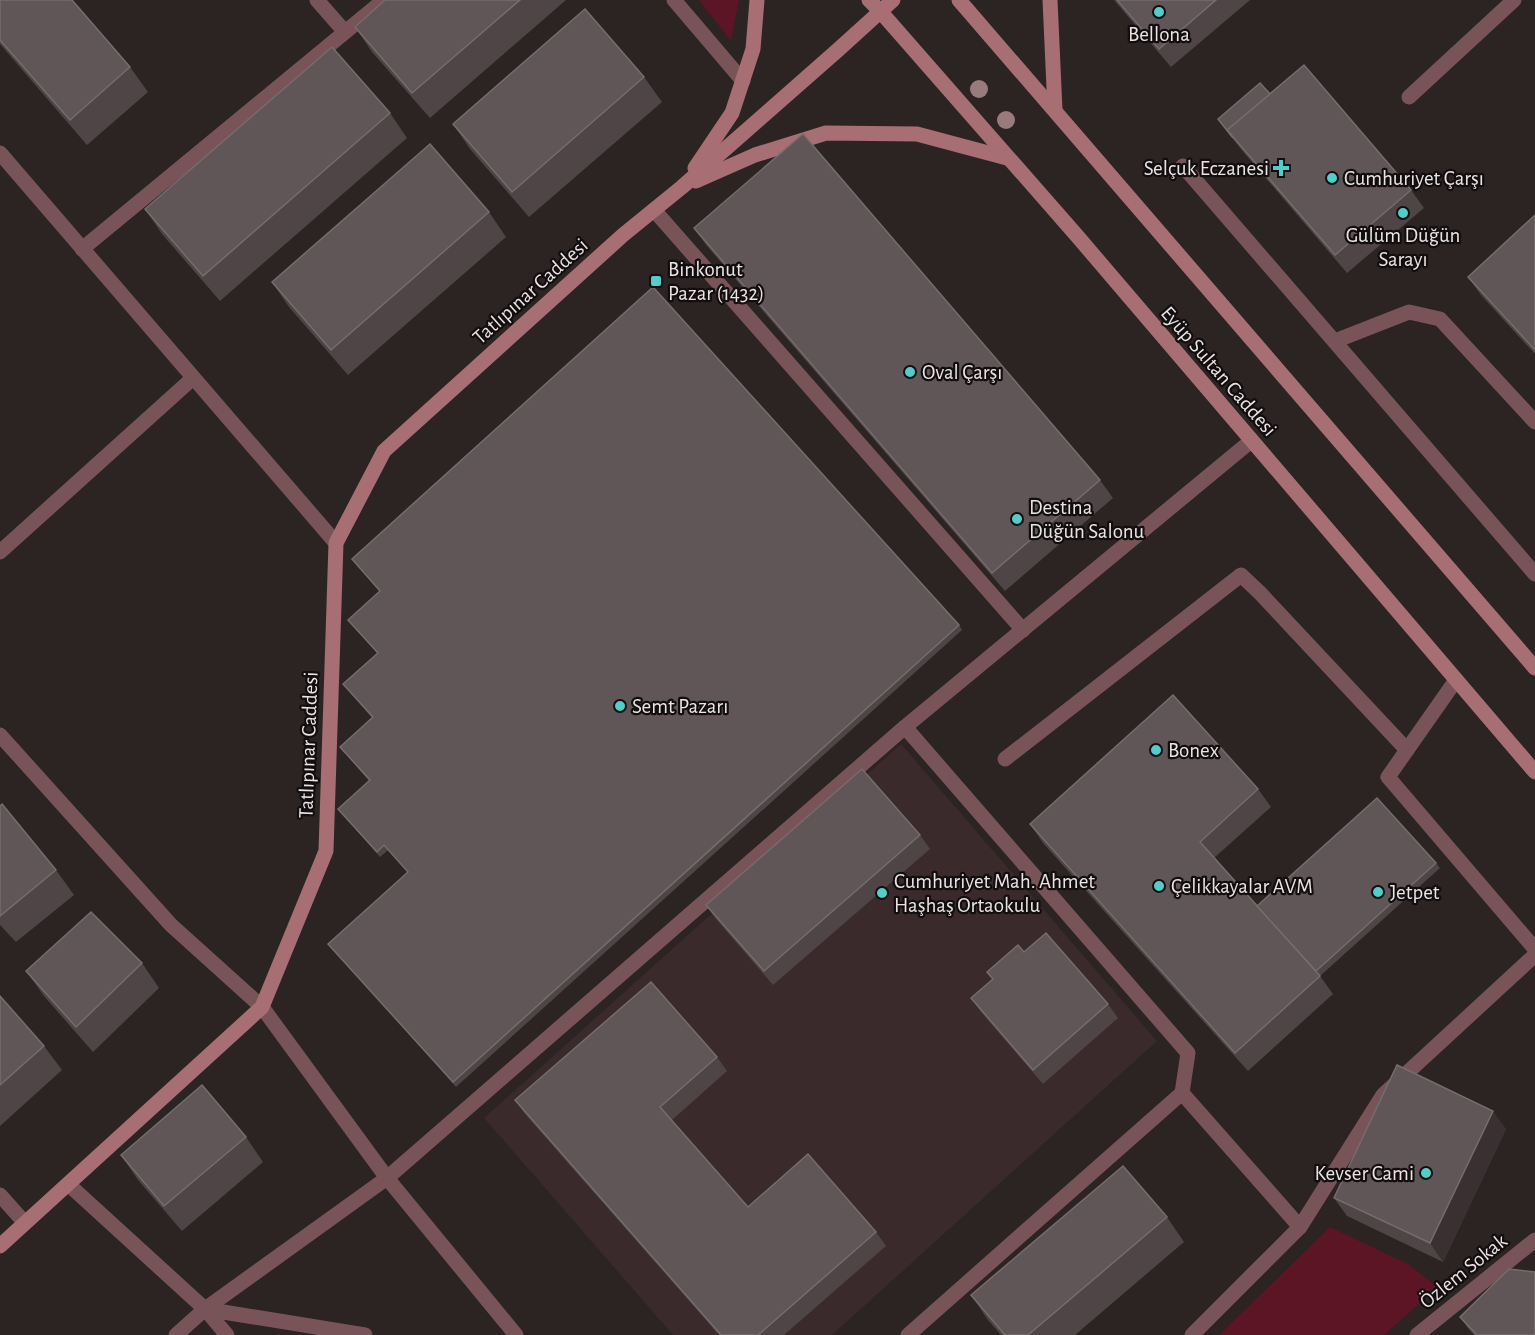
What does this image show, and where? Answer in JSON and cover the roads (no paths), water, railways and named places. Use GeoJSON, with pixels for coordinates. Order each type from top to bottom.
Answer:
{"type":"FeatureCollection","features":[{"type":"Feature","properties":{"kind":"street"},"geometry":{"type":"LineString","coordinates":[[317,0],[345,32]]}},
{"type":"Feature","properties":{"kind":"street"},"geometry":{"type":"LineString","coordinates":[[82,249],[384,0]]}},
{"type":"Feature","properties":{"kind":"street"},"geometry":{"type":"LineString","coordinates":[[674,0],[742,81]]}},
{"type":"Feature","properties":{"kind":"street"},"geometry":{"type":"LineString","coordinates":[[682,187],[732,113],[753,49],[757,0]]}},
{"type":"Feature","properties":{"kind":"street","name":"Eyüp Sultan Caddesi"},"geometry":{"type":"LineString","coordinates":[[869,0],[1078,237],[1535,772]]}},
{"type":"Feature","properties":{"kind":"street"},"geometry":{"type":"LineString","coordinates":[[682,187],[893,0]]}},
{"type":"Feature","properties":{"kind":"street"},"geometry":{"type":"LineString","coordinates":[[958,0],[1535,668]]}},
{"type":"Feature","properties":{"kind":"street"},"geometry":{"type":"LineString","coordinates":[[1050,0],[1055,110]]}},
{"type":"Feature","properties":{"kind":"street"},"geometry":{"type":"LineString","coordinates":[[1409,97],[1514,0]]}},
{"type":"Feature","properties":{"kind":"street"},"geometry":{"type":"LineString","coordinates":[[682,187],[755,156],[826,133],[917,134],[1007,158]]}},
{"type":"Feature","properties":{"kind":"street"},"geometry":{"type":"LineString","coordinates":[[0,153],[336,543]]}},
{"type":"Feature","properties":{"kind":"street"},"geometry":{"type":"LineString","coordinates":[[1184,166],[1535,574]]}},
{"type":"Feature","properties":{"kind":"street","name":"Tatlıpınar Caddesi"},"geometry":{"type":"LineString","coordinates":[[0,1246],[262,1007],[326,851],[336,543],[384,451],[623,235],[682,187]]}},
{"type":"Feature","properties":{"kind":"street"},"geometry":{"type":"LineString","coordinates":[[654,210],[1023,630]]}},
{"type":"Feature","properties":{"kind":"street"},"geometry":{"type":"LineString","coordinates":[[1335,341],[1409,312],[1440,320],[1535,422]]}},
{"type":"Feature","properties":{"kind":"street"},"geometry":{"type":"LineString","coordinates":[[0,552],[193,378]]}},
{"type":"Feature","properties":{"kind":"street"},"geometry":{"type":"LineString","coordinates":[[176,1335],[205,1309],[387,1178],[905,727],[1251,441]]}},
{"type":"Feature","properties":{"kind":"street"},"geometry":{"type":"LineString","coordinates":[[1005,759],[1241,575],[1407,750]]}},
{"type":"Feature","properties":{"kind":"street"},"geometry":{"type":"LineString","coordinates":[[1456,680],[1388,777],[1535,949]]}},
{"type":"Feature","properties":{"kind":"street"},"geometry":{"type":"LineString","coordinates":[[905,727],[1188,1053],[1182,1093],[908,1335]]}},
{"type":"Feature","properties":{"kind":"street"},"geometry":{"type":"LineString","coordinates":[[0,735],[171,925],[262,1007],[387,1178],[516,1335]]}},
{"type":"Feature","properties":{"kind":"street"},"geometry":{"type":"LineString","coordinates":[[1192,1335],[1300,1227],[1383,1095],[1535,955]]}},
{"type":"Feature","properties":{"kind":"street"},"geometry":{"type":"LineString","coordinates":[[1182,1093],[1300,1227]]}},
{"type":"Feature","properties":{"kind":"street"},"geometry":{"type":"LineString","coordinates":[[68,1184],[205,1309],[227,1335]]}},
{"type":"Feature","properties":{"kind":"street"},"geometry":{"type":"LineString","coordinates":[[0,1195],[25,1223]]}},
{"type":"Feature","properties":{"kind":"street","name":"Özlem Sokak"},"geometry":{"type":"LineString","coordinates":[[1417,1335],[1434,1330],[1535,1240]]}},
{"type":"Feature","properties":{"kind":"street"},"geometry":{"type":"LineString","coordinates":[[205,1309],[365,1335]]}},
{"type":"Feature","properties":{"kind":"place","name":"Bellona"},"geometry":{"type":"Point","coordinates":[1159,12]}},
{"type":"Feature","properties":{"kind":"place","name":"Selçuk Eczanesi"},"geometry":{"type":"Point","coordinates":[1281,168]}},
{"type":"Feature","properties":{"kind":"place","name":"Cumhuriyet Çarşı"},"geometry":{"type":"Point","coordinates":[1332,178]}},
{"type":"Feature","properties":{"kind":"place","name":"Gülüm Düğün Sarayı"},"geometry":{"type":"Point","coordinates":[1403,213]}},
{"type":"Feature","properties":{"kind":"place","name":"Binkonut Pazar (1432)"},"geometry":{"type":"Point","coordinates":[656,281]}},
{"type":"Feature","properties":{"kind":"place","name":"Oval Çarşı"},"geometry":{"type":"Point","coordinates":[910,372]}},
{"type":"Feature","properties":{"kind":"place","name":"Destina Düğün Salonu"},"geometry":{"type":"Point","coordinates":[1017,519]}},
{"type":"Feature","properties":{"kind":"place","name":"Semt Pazarı"},"geometry":{"type":"Point","coordinates":[620,706]}},
{"type":"Feature","properties":{"kind":"place","name":"Bonex"},"geometry":{"type":"Point","coordinates":[1156,750]}},
{"type":"Feature","properties":{"kind":"place","name":"Çelikkayalar AVM"},"geometry":{"type":"Point","coordinates":[1159,886]}},
{"type":"Feature","properties":{"kind":"place","name":"Jetpet"},"geometry":{"type":"Point","coordinates":[1378,892]}},
{"type":"Feature","properties":{"kind":"place","name":"Cumhuriyet Mah. Ahmet Haşhaş Ortaokulu"},"geometry":{"type":"Point","coordinates":[882,893]}},
{"type":"Feature","properties":{"kind":"place","name":"Kevser Cami"},"geometry":{"type":"Point","coordinates":[1426,1173]}}]}
